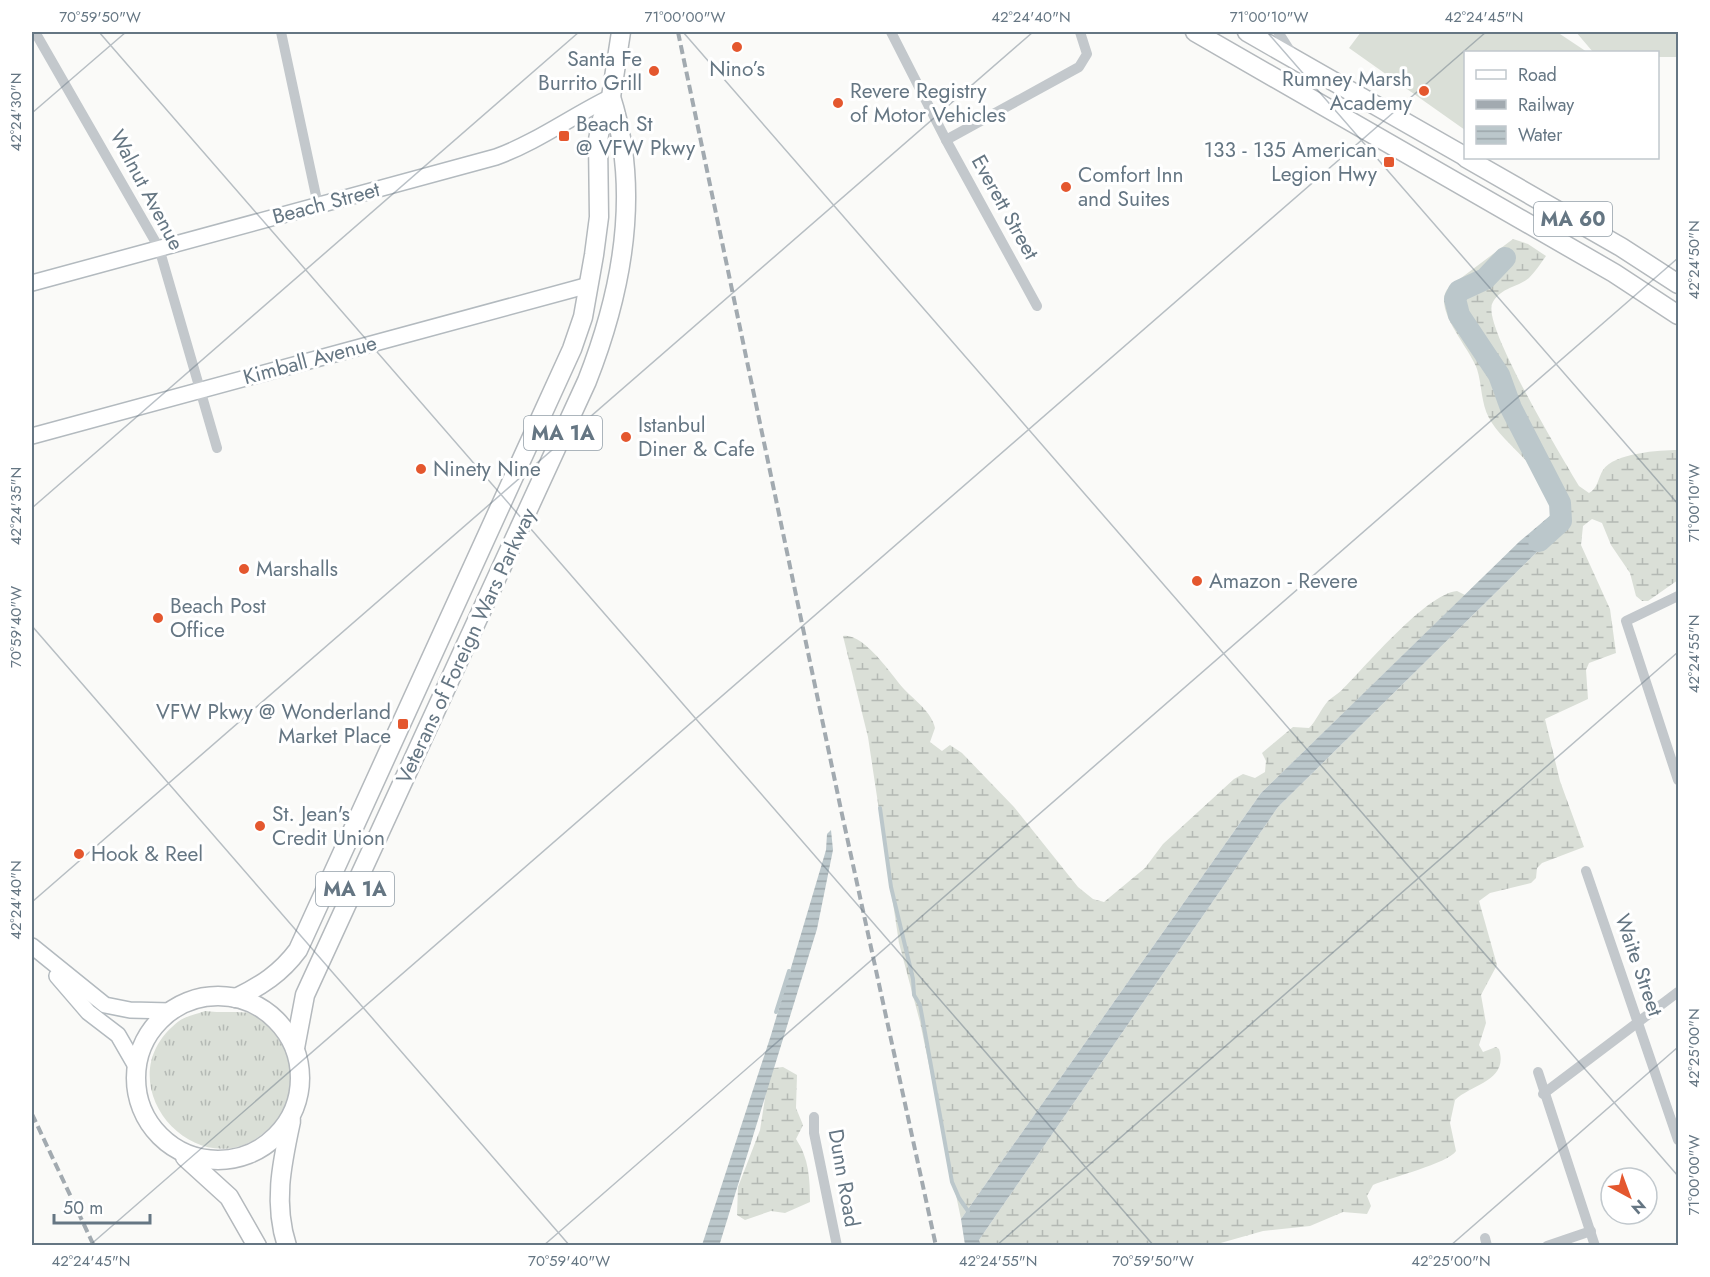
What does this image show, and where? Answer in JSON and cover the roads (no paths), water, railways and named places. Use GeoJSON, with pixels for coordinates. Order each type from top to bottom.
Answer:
{"type":"FeatureCollection","features":[{"type":"Feature","properties":{"kind":"highway","name":"Veterans of Foreign Wars Parkway"},"geometry":{"type":"LineString","coordinates":[[236,998],[262,986],[298,951],[552,397],[583,317],[599,217],[598,140],[602,119],[611,97],[621,32]]}},
{"type":"Feature","properties":{"kind":"highway","name":"MA 60"},"geometry":{"type":"LineString","coordinates":[[1195,32],[1614,273],[1678,315]]}},
{"type":"Feature","properties":{"kind":"highway","name":"MA 60"},"geometry":{"type":"LineString","coordinates":[[1247,32],[1464,156]]}},
{"type":"Feature","properties":{"kind":"highway","name":"Veterans of Foreign Wars Parkway"},"geometry":{"type":"LineString","coordinates":[[295,1048],[305,995],[587,381],[606,329],[621,264],[625,204],[622,143],[611,97]]}},
{"type":"Feature","properties":{"kind":"highway","name":"MA 60"},"geometry":{"type":"LineString","coordinates":[[1469,159],[1678,284]]}},
{"type":"Feature","properties":{"kind":"highway","name":"MA 1A"},"geometry":{"type":"LineString","coordinates":[[236,998],[213,996],[191,1001],[171,1011],[148,1037],[137,1068],[136,1084],[143,1111],[153,1128],[229,1197],[257,1245]]}},
{"type":"Feature","properties":{"kind":"highway"},"geometry":{"type":"LineString","coordinates":[[236,998],[266,1011],[288,1034],[295,1048]]}},
{"type":"Feature","properties":{"kind":"highway","name":"MA 1A"},"geometry":{"type":"LineString","coordinates":[[287,1245],[278,1207],[282,1168],[300,1079],[295,1048]]}},
{"type":"Feature","properties":{"kind":"highway"},"geometry":{"type":"LineString","coordinates":[[167,1143],[186,1154],[207,1160],[238,1157],[267,1144],[283,1129],[294,1110]]}},
{"type":"Feature","properties":{"kind":"main road","name":"Beach Street"},"geometry":{"type":"LineString","coordinates":[[32,283],[496,157],[528,144],[567,119],[611,97]]}},
{"type":"Feature","properties":{"kind":"main road","name":"Kimball Avenue"},"geometry":{"type":"LineString","coordinates":[[32,436],[589,285]]}},
{"type":"Feature","properties":{"kind":"main road"},"geometry":{"type":"LineString","coordinates":[[36,950],[105,1005],[130,1010],[171,1011]]}},
{"type":"Feature","properties":{"kind":"main road"},"geometry":{"type":"LineString","coordinates":[[36,950],[88,1012],[118,1035],[137,1068]]}},
{"type":"Feature","properties":{"kind":"street","name":"Walnut Avenue"},"geometry":{"type":"LineString","coordinates":[[35,32],[159,248],[217,448]]}},
{"type":"Feature","properties":{"kind":"street"},"geometry":{"type":"LineString","coordinates":[[281,32],[318,206]]}},
{"type":"Feature","properties":{"kind":"street","name":"Everett Street"},"geometry":{"type":"LineString","coordinates":[[891,32],[946,140],[1037,306]]}},
{"type":"Feature","properties":{"kind":"street"},"geometry":{"type":"LineString","coordinates":[[946,140],[1079,67],[1087,54],[1080,32]]}},
{"type":"Feature","properties":{"kind":"street"},"geometry":{"type":"LineString","coordinates":[[1278,32],[1296,59]]}},
{"type":"Feature","properties":{"kind":"street"},"geometry":{"type":"LineString","coordinates":[[1678,596],[1626,621],[1678,780]]}},
{"type":"Feature","properties":{"kind":"street","name":"Waite Street"},"geometry":{"type":"LineString","coordinates":[[1586,871],[1678,1140]]}},
{"type":"Feature","properties":{"kind":"street"},"geometry":{"type":"LineString","coordinates":[[1543,1094],[1678,992]]}},
{"type":"Feature","properties":{"kind":"street"},"geometry":{"type":"LineString","coordinates":[[1538,1072],[1543,1094],[1595,1245]]}},
{"type":"Feature","properties":{"kind":"street","name":"Dunn Road"},"geometry":{"type":"LineString","coordinates":[[814,1117],[814,1133],[837,1245]]}},
{"type":"Feature","properties":{"kind":"street"},"geometry":{"type":"LineString","coordinates":[[1547,1245],[1591,1231]]}},
{"type":"Feature","properties":{"kind":"water"},"geometry":{"type":"Polygon","coordinates":[[[1552,514],[1565,524],[1563,533],[1538,551],[1278,807],[979,1240],[981,1245],[965,1245],[961,1219],[1261,793],[1520,541],[1552,514]]]}},
{"type":"Feature","properties":{"kind":"water"},"geometry":{"type":"Polygon","coordinates":[[[831,830],[833,850],[817,929],[720,1243],[702,1245],[771,1035],[826,850],[827,834],[831,830]]]}},
{"type":"Feature","properties":{"kind":"waterway"},"geometry":{"type":"LineString","coordinates":[[1505,258],[1485,279],[1459,291],[1455,299],[1459,315],[1499,375],[1511,408],[1560,503],[1561,521],[1539,541]]}},
{"type":"Feature","properties":{"kind":"waterway"},"geometry":{"type":"LineString","coordinates":[[880,808],[891,887],[913,979],[914,995],[920,1005],[952,1182],[968,1211]]}},
{"type":"Feature","properties":{"kind":"waterway"},"geometry":{"type":"LineString","coordinates":[[776,1012],[789,971]]}},
{"type":"Feature","properties":{"kind":"railway"},"geometry":{"type":"LineString","coordinates":[[678,32],[840,805],[936,1246]]}},
{"type":"Feature","properties":{"kind":"railway"},"geometry":{"type":"LineString","coordinates":[[32,1114],[94,1246]]}},
{"type":"Feature","properties":{"kind":"place","name":"Nino’s"},"geometry":{"type":"Point","coordinates":[737,47]}},
{"type":"Feature","properties":{"kind":"place","name":"Santa Fe Burrito Grill"},"geometry":{"type":"Point","coordinates":[654,71]}},
{"type":"Feature","properties":{"kind":"place","name":"Rumney Marsh Academy"},"geometry":{"type":"Point","coordinates":[1424,91]}},
{"type":"Feature","properties":{"kind":"place","name":"Revere Registry of Motor Vehicles"},"geometry":{"type":"Point","coordinates":[838,103]}},
{"type":"Feature","properties":{"kind":"place","name":"Beach St @ VFW Pkwy"},"geometry":{"type":"Point","coordinates":[564,136]}},
{"type":"Feature","properties":{"kind":"place","name":"133 - 135 American Legion Hwy"},"geometry":{"type":"Point","coordinates":[1389,162]}},
{"type":"Feature","properties":{"kind":"place","name":"Comfort Inn and Suites"},"geometry":{"type":"Point","coordinates":[1066,187]}},
{"type":"Feature","properties":{"kind":"place","name":"Istanbul Diner & Cafe"},"geometry":{"type":"Point","coordinates":[626,437]}},
{"type":"Feature","properties":{"kind":"place","name":"Ninety Nine"},"geometry":{"type":"Point","coordinates":[421,469]}},
{"type":"Feature","properties":{"kind":"place","name":"Marshalls"},"geometry":{"type":"Point","coordinates":[244,569]}},
{"type":"Feature","properties":{"kind":"place","name":"Amazon - Revere"},"geometry":{"type":"Point","coordinates":[1197,581]}},
{"type":"Feature","properties":{"kind":"place","name":"Beach Post Office"},"geometry":{"type":"Point","coordinates":[158,618]}},
{"type":"Feature","properties":{"kind":"place","name":"VFW Pkwy @ Wonderland Market Place"},"geometry":{"type":"Point","coordinates":[403,724]}},
{"type":"Feature","properties":{"kind":"place","name":"St. Jean's Credit Union"},"geometry":{"type":"Point","coordinates":[260,826]}},
{"type":"Feature","properties":{"kind":"place","name":"Hook & Reel"},"geometry":{"type":"Point","coordinates":[79,854]}}]}
